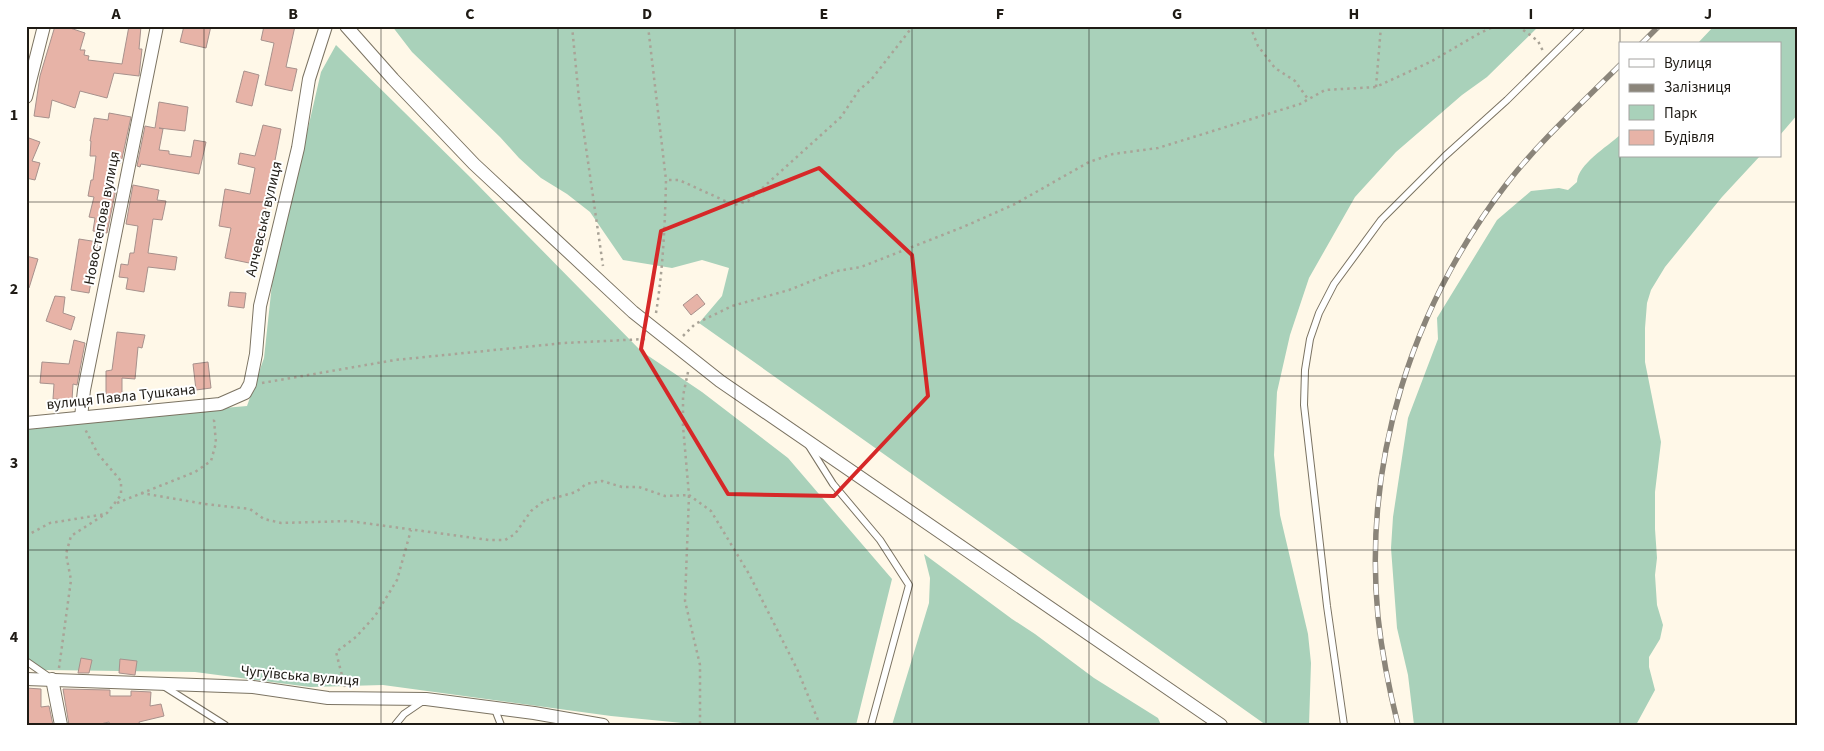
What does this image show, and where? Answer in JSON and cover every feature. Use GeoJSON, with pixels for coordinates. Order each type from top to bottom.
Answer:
{"type":"FeatureCollection","features":[{"type":"Feature","properties":{"kind":"street"},"geometry":{"type":"LineString","coordinates":[[26,97],[44,26]]}},
{"type":"Feature","properties":{"kind":"street","name":"Новостепова вулиця"},"geometry":{"type":"LineString","coordinates":[[82,417],[84,390],[157,26]]}},
{"type":"Feature","properties":{"kind":"street","name":"Алчевська вулиця"},"geometry":{"type":"LineString","coordinates":[[250,384],[256,354],[260,306],[298,148],[309,79],[326,26]]}},
{"type":"Feature","properties":{"kind":"street"},"geometry":{"type":"LineString","coordinates":[[346,26],[393,79],[474,164],[606,288],[653,328],[720,381],[1221,725]]}},
{"type":"Feature","properties":{"kind":"street"},"geometry":{"type":"LineString","coordinates":[[220,404],[245,393],[250,384]]}},
{"type":"Feature","properties":{"kind":"street","name":"вулиця Павла Тушкана"},"geometry":{"type":"LineString","coordinates":[[26,423],[220,404]]}},
{"type":"Feature","properties":{"kind":"street","name":"Чугуївська вулиця"},"geometry":{"type":"LineString","coordinates":[[26,679],[253,687],[328,698],[426,699],[494,707],[603,725]]}},
{"type":"Feature","properties":{"kind":"street"},"geometry":{"type":"LineString","coordinates":[[55,680],[61,725]]}},
{"type":"Feature","properties":{"kind":"lane"},"geometry":{"type":"LineString","coordinates":[[1344,725],[1327,606],[1304,405],[1305,370],[1310,339],[1319,313],[1334,284],[1381,220],[1445,156],[1582,26]]}},
{"type":"Feature","properties":{"kind":"lane"},"geometry":{"type":"LineString","coordinates":[[806,441],[833,484],[880,540],[909,585],[871,725]]}},
{"type":"Feature","properties":{"kind":"lane"},"geometry":{"type":"LineString","coordinates":[[26,661],[55,680]]}},
{"type":"Feature","properties":{"kind":"lane"},"geometry":{"type":"LineString","coordinates":[[158,683],[225,725]]}},
{"type":"Feature","properties":{"kind":"lane"},"geometry":{"type":"LineString","coordinates":[[395,725],[404,714],[426,699]]}},
{"type":"Feature","properties":{"kind":"lane"},"geometry":{"type":"LineString","coordinates":[[494,707],[501,725]]}},
{"type":"Feature","properties":{"kind":"path"},"geometry":{"type":"LineString","coordinates":[[572,26],[578,99],[606,288]]}},
{"type":"Feature","properties":{"kind":"path"},"geometry":{"type":"LineString","coordinates":[[648,26],[666,180],[662,279],[653,328]]}},
{"type":"Feature","properties":{"kind":"path"},"geometry":{"type":"LineString","coordinates":[[666,180],[679,180],[734,205],[748,201],[841,117],[859,90],[871,80],[913,26]]}},
{"type":"Feature","properties":{"kind":"path"},"geometry":{"type":"LineString","coordinates":[[1250,26],[1258,46],[1275,68],[1295,81],[1308,99]]}},
{"type":"Feature","properties":{"kind":"path"},"geometry":{"type":"LineString","coordinates":[[1376,87],[1380,26]]}},
{"type":"Feature","properties":{"kind":"path"},"geometry":{"type":"LineString","coordinates":[[250,384],[395,360],[564,343],[670,341],[695,324],[732,306],[789,290],[837,271],[860,267],[963,227],[1015,204],[1089,162],[1113,154],[1158,148],[1300,104],[1325,90],[1376,87],[1432,61],[1495,26]]}},
{"type":"Feature","properties":{"kind":"path"},"geometry":{"type":"LineString","coordinates":[[1518,26],[1538,41],[1547,60]]}},
{"type":"Feature","properties":{"kind":"path"},"geometry":{"type":"LineString","coordinates":[[692,358],[683,396],[683,426],[689,495],[685,601],[700,666],[700,725]]}},
{"type":"Feature","properties":{"kind":"path"},"geometry":{"type":"LineString","coordinates":[[115,503],[194,472],[211,461],[216,443],[214,420],[220,404]]}},
{"type":"Feature","properties":{"kind":"path"},"geometry":{"type":"LineString","coordinates":[[55,680],[71,580],[66,554],[71,536],[108,513],[121,495],[121,481],[98,454],[87,433],[82,417]]}},
{"type":"Feature","properties":{"kind":"path"},"geometry":{"type":"LineString","coordinates":[[141,493],[205,504],[250,509],[264,519],[281,523],[349,521],[489,540],[505,540],[515,534],[532,511],[544,501],[576,492],[586,484],[602,481],[622,487],[639,487],[665,496],[689,495],[711,511],[749,574],[798,671],[820,725]]}},
{"type":"Feature","properties":{"kind":"path"},"geometry":{"type":"LineString","coordinates":[[26,536],[50,523],[108,513]]}},
{"type":"Feature","properties":{"kind":"path"},"geometry":{"type":"LineString","coordinates":[[348,698],[336,652],[356,637],[375,616],[397,580],[411,530]]}},
{"type":"Feature","properties":{"kind":"highlighted area"},"geometry":{"type":"Polygon","coordinates":[[[819,168],[912,255],[928,396],[834,496],[728,494],[641,349],[661,231],[819,168]]]}},
{"type":"Feature","properties":{"kind":"green space"},"geometry":{"type":"Polygon","coordinates":[[[392,26],[1539,26],[1487,77],[1462,95],[1396,152],[1355,197],[1309,278],[1290,335],[1277,392],[1274,455],[1280,515],[1308,634],[1311,663],[1309,725],[1266,725],[699,323],[722,296],[729,268],[702,260],[672,268],[623,260],[590,212],[567,194],[541,178],[519,158],[500,137],[412,52],[392,26]]]}},
{"type":"Feature","properties":{"kind":"green space"},"geometry":{"type":"Polygon","coordinates":[[[1714,26],[1798,26],[1798,114],[1782,133],[1782,42],[1699,42],[1714,26]]]}},
{"type":"Feature","properties":{"kind":"green space"},"geometry":{"type":"Polygon","coordinates":[[[336,45],[471,178],[641,351],[702,392],[788,458],[892,579],[856,725],[703,725],[611,716],[383,685],[310,687],[195,672],[45,670],[26,657],[26,425],[247,406],[264,358],[272,284],[321,72],[336,45]]]}},
{"type":"Feature","properties":{"kind":"green space"},"geometry":{"type":"Polygon","coordinates":[[[1619,136],[1619,158],[1758,158],[1722,197],[1665,267],[1651,290],[1647,303],[1645,362],[1661,442],[1655,492],[1657,558],[1655,575],[1657,605],[1663,625],[1660,639],[1649,657],[1649,667],[1655,690],[1636,725],[1414,725],[1408,675],[1397,628],[1391,548],[1393,517],[1408,418],[1438,339],[1437,318],[1497,220],[1531,191],[1559,188],[1568,190],[1577,182],[1582,169],[1594,156],[1619,136]]]}},
{"type":"Feature","properties":{"kind":"green space"},"geometry":{"type":"Polygon","coordinates":[[[924,554],[1094,678],[1158,718],[1161,725],[892,725],[929,603],[930,578],[924,554]]]}},
{"type":"Feature","properties":{"kind":"building"},"geometry":{"type":"Polygon","coordinates":[[[55,26],[64,26],[85,33],[80,50],[85,50],[84,55],[89,56],[88,60],[122,64],[129,26],[141,26],[139,49],[142,49],[139,76],[114,73],[107,98],[80,91],[75,108],[52,100],[49,118],[34,116],[40,76],[55,26]]]}},
{"type":"Feature","properties":{"kind":"building"},"geometry":{"type":"Polygon","coordinates":[[[184,26],[211,26],[206,48],[180,42],[184,26]]]}},
{"type":"Feature","properties":{"kind":"building"},"geometry":{"type":"Polygon","coordinates":[[[264,26],[295,26],[286,67],[297,69],[292,91],[265,85],[274,43],[261,40],[264,26]]]}},
{"type":"Feature","properties":{"kind":"building"},"geometry":{"type":"Polygon","coordinates":[[[244,71],[259,75],[252,106],[236,102],[244,71]]]}},
{"type":"Feature","properties":{"kind":"building"},"geometry":{"type":"Polygon","coordinates":[[[159,102],[188,107],[185,131],[159,128],[163,129],[159,150],[169,151],[169,154],[191,157],[194,140],[206,142],[199,174],[141,164],[140,167],[137,166],[145,126],[155,128],[159,102]]]}},
{"type":"Feature","properties":{"kind":"building"},"geometry":{"type":"Polygon","coordinates":[[[109,113],[131,117],[121,163],[109,160],[106,188],[116,189],[107,233],[93,231],[95,218],[89,217],[94,197],[88,196],[91,180],[93,180],[96,156],[90,156],[90,141],[94,118],[108,120],[109,113]]]}},
{"type":"Feature","properties":{"kind":"building"},"geometry":{"type":"Polygon","coordinates":[[[263,125],[281,129],[263,223],[268,224],[265,241],[260,240],[254,264],[225,258],[231,228],[219,226],[225,189],[250,194],[255,168],[238,164],[240,153],[255,156],[263,125]]]}},
{"type":"Feature","properties":{"kind":"building"},"geometry":{"type":"Polygon","coordinates":[[[29,138],[40,142],[32,161],[40,163],[35,180],[26,178],[26,147],[29,138]]]}},
{"type":"Feature","properties":{"kind":"building"},"geometry":{"type":"Polygon","coordinates":[[[133,185],[159,190],[157,200],[166,201],[162,220],[153,219],[148,253],[177,257],[175,270],[148,267],[144,292],[126,289],[128,278],[119,277],[121,264],[128,265],[130,253],[134,253],[138,226],[126,224],[133,185]]]}},
{"type":"Feature","properties":{"kind":"building"},"geometry":{"type":"Polygon","coordinates":[[[79,239],[98,242],[89,293],[71,290],[79,239]]]}},
{"type":"Feature","properties":{"kind":"building"},"geometry":{"type":"Polygon","coordinates":[[[26,256],[38,259],[29,288],[26,287],[26,256]]]}},
{"type":"Feature","properties":{"kind":"building"},"geometry":{"type":"Polygon","coordinates":[[[230,292],[246,293],[244,308],[228,306],[230,292]]]}},
{"type":"Feature","properties":{"kind":"building"},"geometry":{"type":"Polygon","coordinates":[[[697,294],[705,304],[691,315],[683,305],[697,294]]]}},
{"type":"Feature","properties":{"kind":"building"},"geometry":{"type":"Polygon","coordinates":[[[55,296],[65,297],[63,313],[75,317],[71,330],[46,321],[55,296]]]}},
{"type":"Feature","properties":{"kind":"building"},"geometry":{"type":"Polygon","coordinates":[[[117,332],[145,335],[142,348],[138,347],[135,379],[122,378],[122,395],[106,395],[106,371],[112,370],[117,332]]]}},
{"type":"Feature","properties":{"kind":"building"},"geometry":{"type":"Polygon","coordinates":[[[74,340],[85,343],[77,385],[73,384],[72,400],[53,399],[54,384],[40,383],[42,362],[69,364],[74,340]]]}},
{"type":"Feature","properties":{"kind":"building"},"geometry":{"type":"Polygon","coordinates":[[[208,362],[211,388],[196,390],[193,364],[208,362]]]}},
{"type":"Feature","properties":{"kind":"building"},"geometry":{"type":"Polygon","coordinates":[[[81,658],[92,660],[89,673],[78,673],[81,658]]]}},
{"type":"Feature","properties":{"kind":"building"},"geometry":{"type":"Polygon","coordinates":[[[120,659],[137,661],[135,675],[119,673],[120,659]]]}},
{"type":"Feature","properties":{"kind":"building"},"geometry":{"type":"Polygon","coordinates":[[[26,688],[41,689],[41,707],[49,706],[53,725],[26,725],[26,688]]]}},
{"type":"Feature","properties":{"kind":"building"},"geometry":{"type":"Polygon","coordinates":[[[63,689],[110,690],[110,696],[131,696],[131,691],[151,692],[150,706],[161,704],[164,716],[139,722],[140,725],[110,725],[109,722],[96,725],[69,725],[63,689]]]}},
{"type":"Feature","properties":{"kind":"railway"},"geometry":{"type":"LineString","coordinates":[[1643,42],[1659,26]]}},
{"type":"Feature","properties":{"kind":"railway"},"geometry":{"type":"LineString","coordinates":[[1398,725],[1386,671],[1378,617],[1375,558],[1378,500],[1387,443],[1401,387],[1421,333],[1445,280],[1474,230],[1508,182],[1534,151],[1619,66]]}}]}
